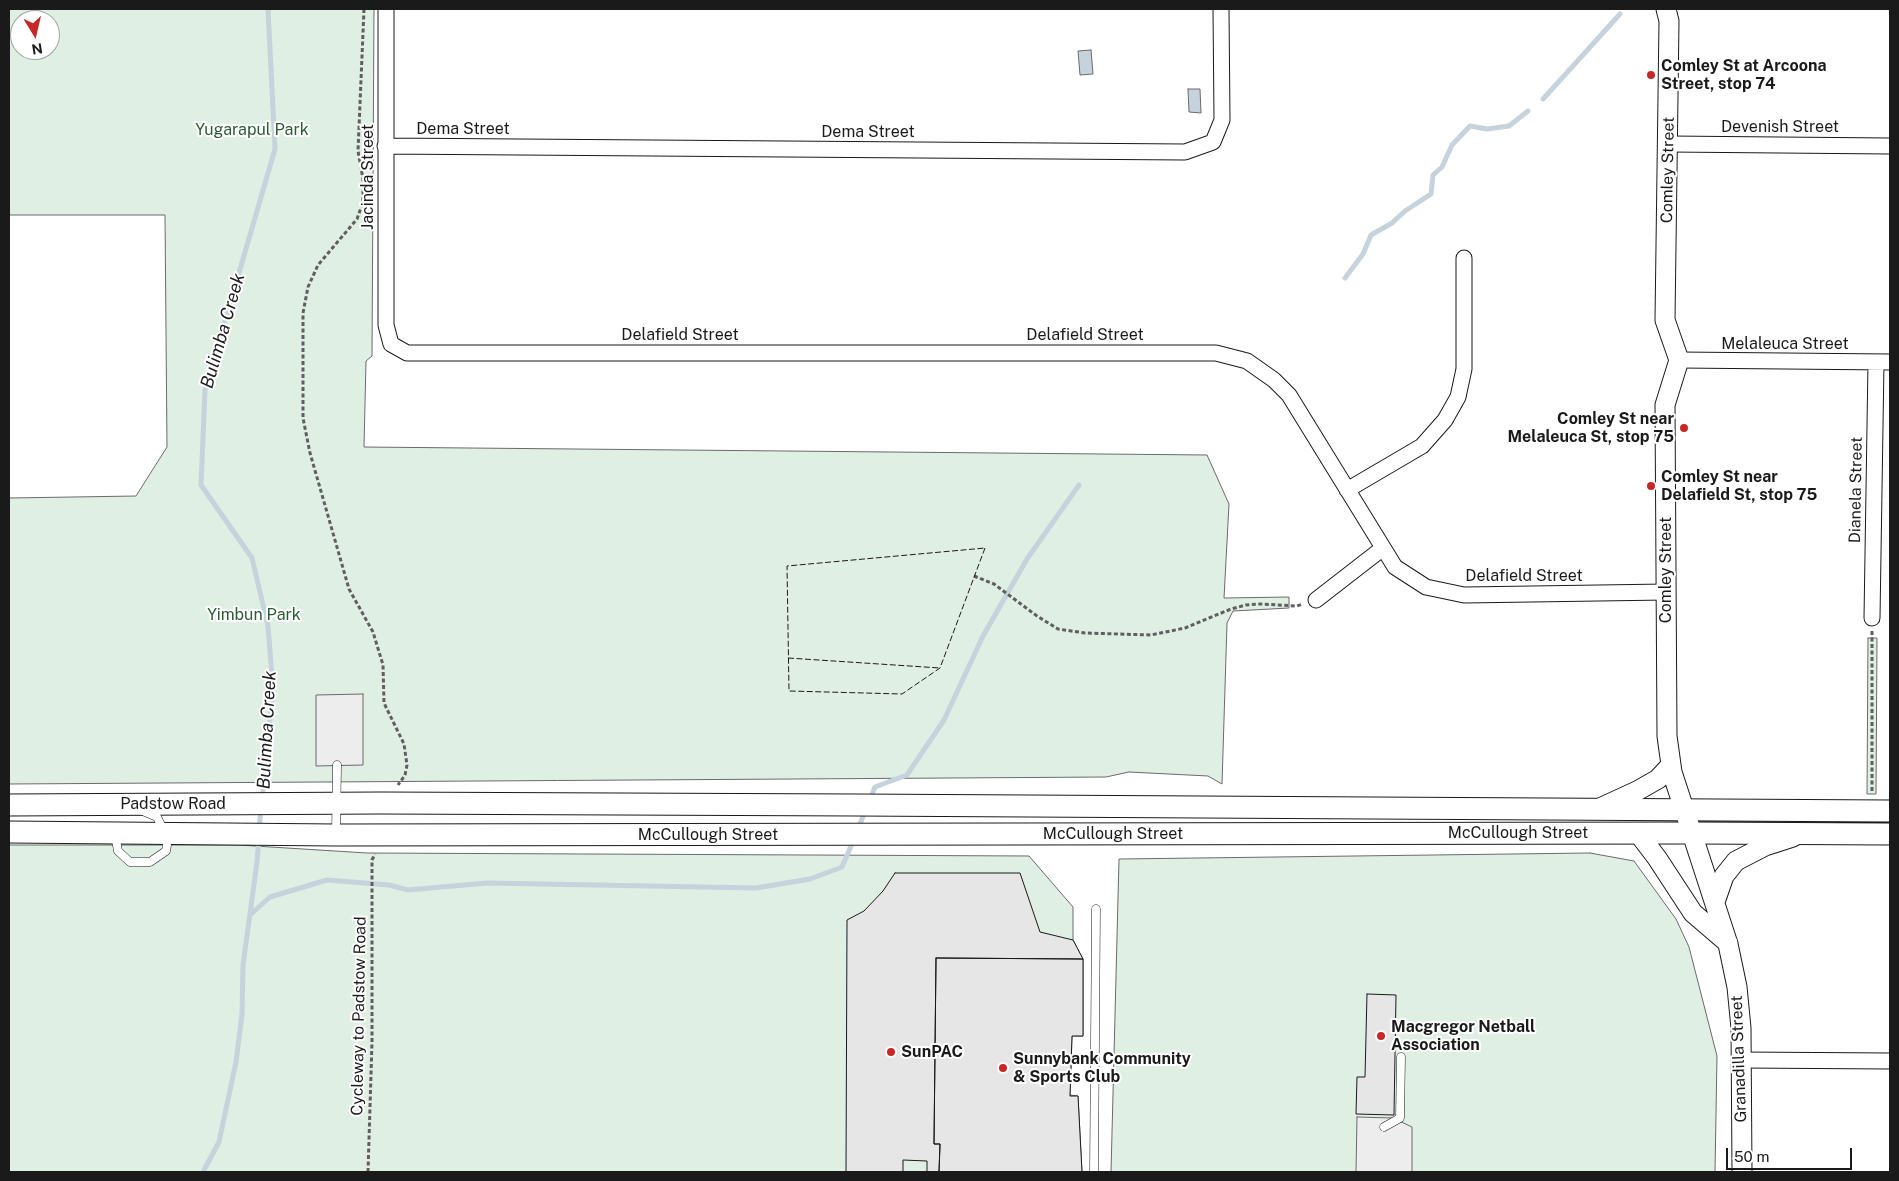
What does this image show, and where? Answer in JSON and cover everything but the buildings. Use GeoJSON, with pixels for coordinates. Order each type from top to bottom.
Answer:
{"type":"FeatureCollection","features":[{"type":"Feature","properties":{"kind":"main road","name":"McCullough Street"},"geometry":{"type":"LineString","coordinates":[[336,804],[880,805],[1095,820],[1638,833],[1890,834]]}},
{"type":"Feature","properties":{"kind":"main road","name":"Padstow Road"},"geometry":{"type":"LineString","coordinates":[[9,805],[336,804]]}},
{"type":"Feature","properties":{"kind":"main road","name":"McCullough Street"},"geometry":{"type":"LineString","coordinates":[[336,835],[844,835],[1095,820],[1600,808],[1890,811]]}},
{"type":"Feature","properties":{"kind":"main road","name":"Padstow Road"},"geometry":{"type":"LineString","coordinates":[[9,832],[336,835]]}},
{"type":"Feature","properties":{"kind":"street","name":"Jacinda Street"},"geometry":{"type":"LineString","coordinates":[[386,9],[386,325],[390,344]]}},
{"type":"Feature","properties":{"kind":"street","name":"Dema Street"},"geometry":{"type":"LineString","coordinates":[[386,146],[1185,152],[1213,142],[1222,120],[1222,9]]}},
{"type":"Feature","properties":{"kind":"street","name":"Comley Street"},"geometry":{"type":"LineString","coordinates":[[1666,9],[1669,21],[1669,144],[1665,320],[1678,360],[1665,404],[1666,736],[1671,765],[1693,833]]}},
{"type":"Feature","properties":{"kind":"street","name":"Devenish Street"},"geometry":{"type":"LineString","coordinates":[[1669,144],[1890,146]]}},
{"type":"Feature","properties":{"kind":"street"},"geometry":{"type":"LineString","coordinates":[[1347,490],[1422,446],[1445,420],[1458,397],[1464,368],[1464,258]]}},
{"type":"Feature","properties":{"kind":"street","name":"Delafield Street"},"geometry":{"type":"LineString","coordinates":[[390,344],[407,352],[1216,353],[1247,361],[1274,380],[1289,395],[1395,567],[1426,586],[1464,595],[1666,592]]}},
{"type":"Feature","properties":{"kind":"street","name":"Melaleuca Street"},"geometry":{"type":"LineString","coordinates":[[1678,360],[1883,362]]}},
{"type":"Feature","properties":{"kind":"street","name":"Dianela Street"},"geometry":{"type":"LineString","coordinates":[[1872,618],[1883,362]]}},
{"type":"Feature","properties":{"kind":"street"},"geometry":{"type":"LineString","coordinates":[[1316,600],[1384,548]]}},
{"type":"Feature","properties":{"kind":"street"},"geometry":{"type":"LineString","coordinates":[[1600,808],[1638,791],[1658,779],[1671,765]]}},
{"type":"Feature","properties":{"kind":"street"},"geometry":{"type":"LineString","coordinates":[[1638,833],[1693,913],[1728,944]]}},
{"type":"Feature","properties":{"kind":"street","name":"Granadilla Street"},"geometry":{"type":"LineString","coordinates":[[1693,833],[1728,944],[1740,1008],[1742,1172]]}},
{"type":"Feature","properties":{"kind":"street"},"geometry":{"type":"LineString","coordinates":[[1715,902],[1724,876],[1736,861],[1765,846],[1802,834]]}},
{"type":"Feature","properties":{"kind":"street"},"geometry":{"type":"LineString","coordinates":[[1741,1060],[1890,1061]]}},
{"type":"Feature","properties":{"kind":"lane"},"geometry":{"type":"LineString","coordinates":[[336,835],[337,766]]}},
{"type":"Feature","properties":{"kind":"lane"},"geometry":{"type":"LineString","coordinates":[[115,833],[118,851],[130,862],[150,862],[166,851],[165,833],[157,817],[128,804]]}},
{"type":"Feature","properties":{"kind":"lane"},"geometry":{"type":"LineString","coordinates":[[1094,1172],[1096,909]]}},
{"type":"Feature","properties":{"kind":"lane"},"geometry":{"type":"LineString","coordinates":[[1384,1127],[1400,1118],[1401,1057]]}},
{"type":"Feature","properties":{"kind":"path"},"geometry":{"type":"LineString","coordinates":[[364,9],[358,151],[363,179],[363,202],[357,219],[318,265],[308,287],[303,313],[303,418],[310,453],[349,589],[373,632],[383,665],[384,704],[404,744],[407,764],[405,775],[397,788],[386,791],[381,803]]}},
{"type":"Feature","properties":{"kind":"path"},"geometry":{"type":"LineString","coordinates":[[974,576],[994,584],[1058,629],[1085,633],[1151,635],[1185,628],[1231,608],[1260,604],[1297,606],[1316,600]]}},
{"type":"Feature","properties":{"kind":"path"},"geometry":{"type":"LineString","coordinates":[[1872,618],[1872,798]]}},
{"type":"Feature","properties":{"kind":"path","name":"Cycleway to Padstow Road"},"geometry":{"type":"LineString","coordinates":[[368,1172],[372,1042],[372,860]]}},
{"type":"Feature","properties":{"kind":"green space","name":"Yimbun Park"},"geometry":{"type":"Polygon","coordinates":[[[9,9],[374,9],[372,356],[366,361],[364,447],[1207,455],[1229,504],[1224,598],[1289,597],[1289,608],[1233,611],[1227,623],[1222,784],[1208,776],[1129,772],[1106,777],[9,784],[9,498],[136,496],[167,447],[165,215],[9,215],[9,9]]]}},
{"type":"Feature","properties":{"kind":"green space"},"geometry":{"type":"Polygon","coordinates":[[[1868,638],[1877,638],[1876,794],[1867,794],[1868,638]]]}},
{"type":"Feature","properties":{"kind":"green space"},"geometry":{"type":"Polygon","coordinates":[[[9,845],[239,845],[367,853],[1029,856],[1073,907],[1073,940],[1083,959],[1083,1036],[1072,1036],[1070,1095],[1078,1096],[1082,1172],[9,1172],[9,845]]]}},
{"type":"Feature","properties":{"kind":"green space"},"geometry":{"type":"Polygon","coordinates":[[[1590,853],[1634,861],[1676,919],[1689,947],[1717,1056],[1715,1172],[1111,1172],[1119,859],[1590,853]]]}},
{"type":"Feature","properties":{"kind":"shaded area"},"geometry":{"type":"Polygon","coordinates":[[[1091,50],[1093,74],[1080,75],[1078,51],[1091,50]]]}},
{"type":"Feature","properties":{"kind":"shaded area"},"geometry":{"type":"Polygon","coordinates":[[[1188,89],[1200,89],[1201,113],[1189,112],[1188,89]]]}},
{"type":"Feature","properties":{"kind":"shaded area"},"geometry":{"type":"Polygon","coordinates":[[[363,694],[363,765],[316,766],[316,695],[363,694]]]}},
{"type":"Feature","properties":{"kind":"shaded area"},"geometry":{"type":"Polygon","coordinates":[[[1357,1117],[1393,1118],[1412,1127],[1412,1172],[1356,1172],[1357,1117]]]}},
{"type":"Feature","properties":{"kind":"waterway","name":"Bulimba Creek"},"geometry":{"type":"LineString","coordinates":[[262,800],[273,688],[268,626],[252,558],[201,485],[205,390],[275,149],[268,9]]}},
{"type":"Feature","properties":{"kind":"waterway"},"geometry":{"type":"LineString","coordinates":[[1543,99],[1620,14]]}},
{"type":"Feature","properties":{"kind":"waterway"},"geometry":{"type":"LineString","coordinates":[[1345,278],[1363,254],[1371,235],[1392,223],[1405,211],[1431,194],[1433,175],[1442,167],[1452,145],[1470,126],[1487,129],[1509,126],[1528,111]]}},
{"type":"Feature","properties":{"kind":"waterway"},"geometry":{"type":"LineString","coordinates":[[870,799],[875,787],[907,775],[944,720],[983,636],[1027,559],[1079,485]]}},
{"type":"Feature","properties":{"kind":"waterway","name":"Bulimba Creek"},"geometry":{"type":"LineString","coordinates":[[259,830],[261,808]]}},
{"type":"Feature","properties":{"kind":"waterway"},"geometry":{"type":"LineString","coordinates":[[858,829],[866,809]]}},
{"type":"Feature","properties":{"kind":"waterway","name":"Bulimba Creek"},"geometry":{"type":"LineString","coordinates":[[203,1172],[219,1142],[236,1062],[242,1014],[243,965],[259,838]]}},
{"type":"Feature","properties":{"kind":"waterway"},"geometry":{"type":"LineString","coordinates":[[250,915],[270,897],[327,880],[389,885],[408,890],[487,883],[756,888],[810,879],[842,867],[854,839]]}},
{"type":"Feature","properties":{"kind":"fence"},"geometry":{"type":"LineString","coordinates":[[985,548],[940,668],[902,694],[789,691],[787,566],[985,548]]}},
{"type":"Feature","properties":{"kind":"fence"},"geometry":{"type":"LineString","coordinates":[[788,658],[940,668]]}},
{"type":"Feature","properties":{"kind":"place","name":"Comley St at Arcoona Street, stop 74"},"geometry":{"type":"Point","coordinates":[1651,75]}},
{"type":"Feature","properties":{"kind":"place","name":"Comley St near Melaleuca St, stop 75"},"geometry":{"type":"Point","coordinates":[1684,428]}},
{"type":"Feature","properties":{"kind":"place","name":"Comley St near Delafield St, stop 75"},"geometry":{"type":"Point","coordinates":[1651,486]}},
{"type":"Feature","properties":{"kind":"place","name":"Macgregor Netball Association"},"geometry":{"type":"Point","coordinates":[1381,1036]}},
{"type":"Feature","properties":{"kind":"place","name":"SunPAC"},"geometry":{"type":"Point","coordinates":[891,1052]}},
{"type":"Feature","properties":{"kind":"place","name":"Sunnybank Community & Sports Club"},"geometry":{"type":"Point","coordinates":[1003,1068]}},
{"type":"Feature","properties":{"kind":"park label","name":"Yugarapul Park"},"geometry":{"type":"Point","coordinates":[252,130]}}]}
